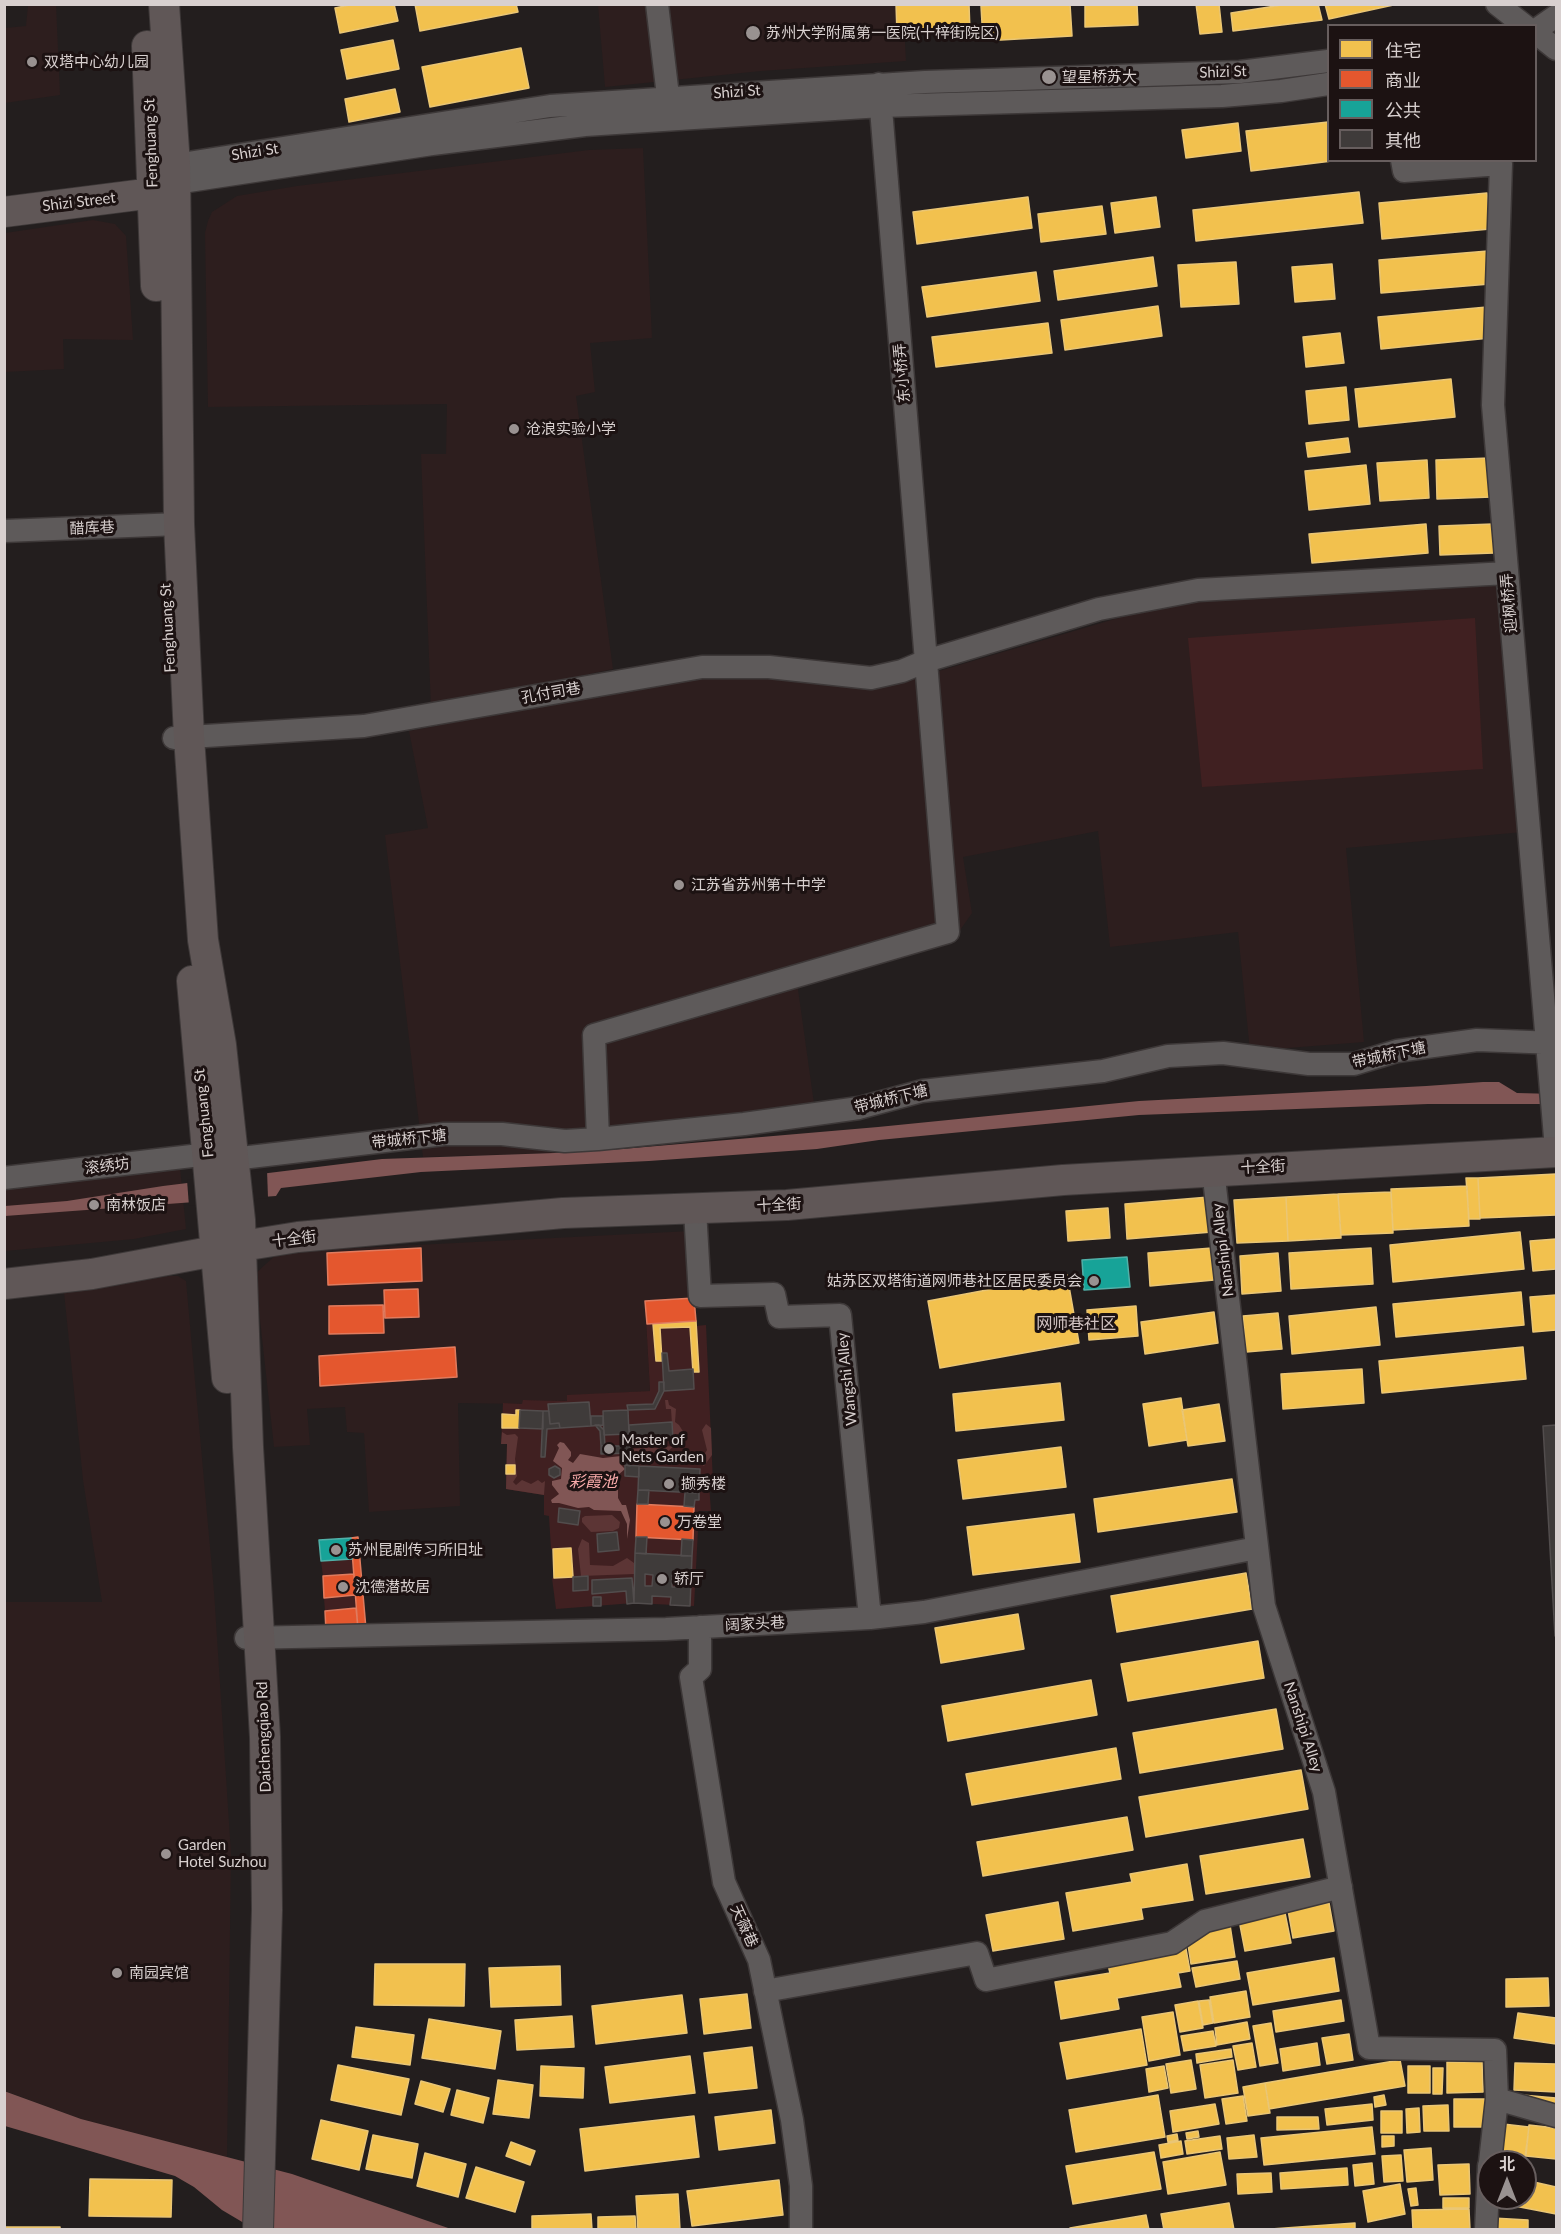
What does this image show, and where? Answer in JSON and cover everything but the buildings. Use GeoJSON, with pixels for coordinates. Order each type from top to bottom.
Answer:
{"type":"FeatureCollection","features":[{"type":"Feature","properties":{"kind":"main road","name":"Fenghuang St"},"geometry":{"type":"LineString","coordinates":[[146,4],[163,179]]}},
{"type":"Feature","properties":{"kind":"main road","name":"Fenghuang St"},"geometry":{"type":"LineString","coordinates":[[164,4],[163,179],[172,524],[198,1049],[221,1156],[228,1234]]}},
{"type":"Feature","properties":{"kind":"main road","name":"Shizi Street"},"geometry":{"type":"LineString","coordinates":[[4,191],[163,179]]}},
{"type":"Feature","properties":{"kind":"main road","name":"Shizi Street"},"geometry":{"type":"LineString","coordinates":[[4,212],[163,179]]}},
{"type":"Feature","properties":{"kind":"main road","name":"十全街"},"geometry":{"type":"LineString","coordinates":[[4,1284],[92,1274],[228,1234],[298,1237],[563,1213],[695,1210],[844,1201],[1063,1180],[1557,1151]]}},
{"type":"Feature","properties":{"kind":"main road","name":"Daichengqiao Rd"},"geometry":{"type":"LineString","coordinates":[[228,1234],[234,1449],[253,1638],[252,1833],[258,2229]]}},
{"type":"Feature","properties":{"kind":"main road","name":"Daichengqiao Rd"},"geometry":{"type":"LineString","coordinates":[[243,2229],[255,2085]]}},
{"type":"Feature","properties":{"kind":"street"},"geometry":{"type":"LineString","coordinates":[[657,4],[670,108]]}},
{"type":"Feature","properties":{"kind":"street"},"geometry":{"type":"LineString","coordinates":[[1497,4],[1522,24]]}},
{"type":"Feature","properties":{"kind":"street"},"geometry":{"type":"LineString","coordinates":[[1537,30],[1557,16]]}},
{"type":"Feature","properties":{"kind":"street"},"geometry":{"type":"LineString","coordinates":[[1537,32],[1557,49]]}},
{"type":"Feature","properties":{"kind":"street","name":"Shizi St"},"geometry":{"type":"LineString","coordinates":[[163,179],[550,105],[670,108],[1240,72],[1327,61]]}},
{"type":"Feature","properties":{"kind":"street","name":"Shizi St"},"geometry":{"type":"LineString","coordinates":[[880,95],[1210,96],[1281,91],[1327,84]]}},
{"type":"Feature","properties":{"kind":"street","name":"东小桥弄"},"geometry":{"type":"LineString","coordinates":[[598,1139],[594,1035],[948,932],[880,95]]}},
{"type":"Feature","properties":{"kind":"street","name":"迎枫桥弄"},"geometry":{"type":"LineString","coordinates":[[1402,162],[1404,171],[1501,164],[1493,405],[1551,1043],[1552,1100],[1557,1151]]}},
{"type":"Feature","properties":{"kind":"street","name":"醋库巷"},"geometry":{"type":"LineString","coordinates":[[4,531],[172,524]]}},
{"type":"Feature","properties":{"kind":"street","name":"孔付司巷"},"geometry":{"type":"LineString","coordinates":[[182,738],[364,726],[702,668],[769,667],[871,678],[902,671],[926,661],[1099,609],[1198,590],[1507,573]]}},
{"type":"Feature","properties":{"kind":"street","name":"带城桥下塘"},"geometry":{"type":"LineString","coordinates":[[221,1156],[444,1134],[502,1134],[565,1141],[744,1124],[859,1108],[922,1091],[1103,1071],[1168,1056],[1223,1053],[1309,1064],[1354,1064],[1397,1051],[1477,1040],[1551,1043]]}},
{"type":"Feature","properties":{"kind":"street","name":"滚绣坊"},"geometry":{"type":"LineString","coordinates":[[4,1178],[221,1156]]}},
{"type":"Feature","properties":{"kind":"street","name":"Nanshipi Alley"},"geometry":{"type":"LineString","coordinates":[[1213,1170],[1264,1606],[1324,1792],[1369,2048],[1495,2050],[1497,2099],[1491,2150]]}},
{"type":"Feature","properties":{"kind":"street","name":"Wangshi Alley"},"geometry":{"type":"LineString","coordinates":[[695,1210],[700,1296],[774,1294],[779,1317],[840,1315],[870,1618]]}},
{"type":"Feature","properties":{"kind":"street","name":"阔家头巷"},"geometry":{"type":"LineString","coordinates":[[253,1638],[700,1627],[870,1618],[924,1612],[1257,1548]]}},
{"type":"Feature","properties":{"kind":"street","name":"天薇巷"},"geometry":{"type":"LineString","coordinates":[[700,1627],[700,1669],[691,1677],[724,1882],[759,1960],[796,2148],[801,2186],[801,2229]]}},
{"type":"Feature","properties":{"kind":"street"},"geometry":{"type":"LineString","coordinates":[[765,1991],[977,1953],[986,1980],[1172,1943],[1205,1922],[1341,1887]]}},
{"type":"Feature","properties":{"kind":"street"},"geometry":{"type":"LineString","coordinates":[[1497,2099],[1557,2116]]}},
{"type":"Feature","properties":{"kind":"street","name":"Nanshipi Alley"},"geometry":{"type":"LineString","coordinates":[[1486,2229],[1487,2210]]}},
{"type":"Feature","properties":{"kind":"shaded area","name":"双塔中心幼儿园"},"geometry":{"type":"Polygon","coordinates":[[[28,5],[56,5],[60,95],[5,103],[5,28],[26,26],[28,5]]]}},
{"type":"Feature","properties":{"kind":"shaded area","name":"苏州大学附属第一医院(十梓街院区)"},"geometry":{"type":"Polygon","coordinates":[[[598,5],[903,5],[906,61],[761,71],[605,87],[598,5]]]}},
{"type":"Feature","properties":{"kind":"shaded area","name":"沧浪实验小学"},"geometry":{"type":"Polygon","coordinates":[[[643,148],[652,338],[590,343],[595,392],[576,396],[613,669],[431,708],[421,454],[446,454],[447,404],[208,407],[205,233],[208,221],[212,212],[237,196],[297,186],[589,150],[643,148]]]}},
{"type":"Feature","properties":{"kind":"shaded area"},"geometry":{"type":"Polygon","coordinates":[[[93,220],[115,224],[126,236],[133,340],[63,339],[64,369],[5,372],[5,233],[93,220]]]}},
{"type":"Feature","properties":{"kind":"shaded area","name":"江苏省苏州第十中学"},"geometry":{"type":"Polygon","coordinates":[[[1509,575],[1523,832],[1346,848],[1364,1042],[1250,1051],[1238,932],[1110,947],[1098,831],[963,857],[972,913],[956,936],[795,968],[817,1125],[622,1149],[423,1157],[385,835],[428,828],[409,731],[736,669],[905,681],[1162,605],[1509,575]]]}},
{"type":"Feature","properties":{"kind":"shaded area"},"geometry":{"type":"Polygon","coordinates":[[[1475,618],[1483,769],[1202,787],[1188,638],[1475,618]]]}},
{"type":"Feature","properties":{"kind":"shaded area","name":"南林饭店"},"geometry":{"type":"Polygon","coordinates":[[[5,1167],[180,1167],[186,1229],[134,1239],[5,1251],[5,1167]]]}},
{"type":"Feature","properties":{"kind":"shaded area"},"geometry":{"type":"Polygon","coordinates":[[[691,1231],[694,1298],[645,1301],[650,1391],[567,1396],[567,1401],[523,1400],[523,1404],[458,1403],[460,1506],[369,1512],[364,1433],[347,1432],[345,1407],[307,1409],[310,1445],[274,1447],[255,1274],[279,1252],[691,1231]]]}},
{"type":"Feature","properties":{"kind":"shaded area","name":"南园宾馆"},"geometry":{"type":"Polygon","coordinates":[[[178,1276],[186,1281],[214,1591],[231,1854],[227,2157],[81,2119],[5,2091],[5,1602],[102,1602],[83,1480],[64,1292],[178,1276]]]}},
{"type":"Feature","properties":{"kind":"shaded area","name":"Master of Nets Garden"},"geometry":{"type":"Polygon","coordinates":[[[694,1298],[696,1326],[706,1325],[713,1483],[709,1484],[711,1511],[699,1511],[694,1606],[634,1603],[556,1609],[552,1578],[554,1578],[553,1550],[551,1549],[549,1516],[544,1515],[544,1495],[506,1489],[507,1444],[501,1444],[503,1403],[522,1404],[523,1400],[567,1401],[567,1395],[650,1391],[645,1301],[694,1298]]]}},
{"type":"Feature","properties":{"kind":"shaded area"},"geometry":{"type":"Polygon","coordinates":[[[665,1400],[668,1400],[669,1405],[676,1409],[675,1422],[684,1433],[681,1439],[673,1440],[671,1409],[666,1409],[665,1400]]]}},
{"type":"Feature","properties":{"kind":"shaded area"},"geometry":{"type":"Polygon","coordinates":[[[706,1424],[711,1428],[712,1455],[704,1466],[699,1463],[707,1450],[702,1430],[706,1424]]]}},
{"type":"Feature","properties":{"kind":"shaded area"},"geometry":{"type":"Polygon","coordinates":[[[502,1432],[507,1435],[515,1434],[518,1437],[515,1459],[517,1476],[513,1482],[516,1485],[522,1480],[531,1484],[538,1480],[542,1483],[545,1481],[544,1495],[506,1489],[507,1444],[501,1444],[502,1432]]]}},
{"type":"Feature","properties":{"kind":"shaded area"},"geometry":{"type":"Polygon","coordinates":[[[674,1446],[667,1452],[672,1458],[671,1461],[660,1461],[657,1456],[642,1459],[631,1457],[630,1449],[674,1446]]]}},
{"type":"Feature","properties":{"kind":"shaded area"},"geometry":{"type":"Polygon","coordinates":[[[612,1515],[620,1522],[619,1528],[613,1531],[591,1532],[582,1522],[585,1516],[612,1515]]]}},
{"type":"Feature","properties":{"kind":"shaded area"},"geometry":{"type":"Polygon","coordinates":[[[582,1539],[589,1543],[590,1565],[613,1566],[627,1558],[634,1563],[634,1574],[581,1576],[578,1549],[582,1539]]]}},
{"type":"Feature","properties":{"kind":"shaded area"},"geometry":{"type":"Polygon","coordinates":[[[352,1559],[354,1574],[323,1576],[321,1561],[352,1559]]]}},
{"type":"Feature","properties":{"kind":"shaded area"},"geometry":{"type":"Polygon","coordinates":[[[355,1595],[356,1608],[325,1611],[324,1598],[355,1595]]]}},
{"type":"Feature","properties":{"kind":"water"},"geometry":{"type":"Polygon","coordinates":[[[1499,1082],[1517,1093],[1556,1094],[1547,1104],[1428,1104],[1139,1115],[879,1140],[817,1149],[649,1161],[421,1172],[281,1188],[276,1196],[5,1216],[5,1206],[67,1201],[163,1186],[382,1159],[622,1149],[1139,1101],[1499,1082]]]}},
{"type":"Feature","properties":{"kind":"water","name":"彩霞池"},"geometry":{"type":"Polygon","coordinates":[[[560,1442],[564,1443],[571,1452],[568,1460],[573,1463],[580,1454],[603,1458],[621,1456],[621,1465],[625,1469],[618,1475],[618,1498],[622,1505],[626,1505],[630,1520],[627,1539],[627,1524],[621,1511],[594,1510],[589,1507],[578,1508],[552,1503],[551,1500],[559,1494],[552,1485],[552,1481],[561,1479],[562,1468],[553,1461],[560,1442]]]}},
{"type":"Feature","properties":{"kind":"water"},"geometry":{"type":"Polygon","coordinates":[[[4,2091],[81,2119],[292,2174],[451,2229],[254,2229],[222,2210],[194,2187],[175,2176],[5,2126],[4,2091]]]}},
{"type":"Feature","properties":{"kind":"pier"},"geometry":{"type":"Polygon","coordinates":[[[267,1170],[268,1198],[189,1206],[187,1180],[267,1170]]]}},
{"type":"Feature","properties":{"kind":"place","name":"苏州大学附属第一医院(十梓街院区)"},"geometry":{"type":"Point","coordinates":[753,33]}},
{"type":"Feature","properties":{"kind":"place","name":"双塔中心幼儿园"},"geometry":{"type":"Point","coordinates":[32,62]}},
{"type":"Feature","properties":{"kind":"place","name":"望星桥苏大"},"geometry":{"type":"Point","coordinates":[1049,77]}},
{"type":"Feature","properties":{"kind":"place","name":"沧浪实验小学"},"geometry":{"type":"Point","coordinates":[514,429]}},
{"type":"Feature","properties":{"kind":"place","name":"江苏省苏州第十中学"},"geometry":{"type":"Point","coordinates":[679,885]}},
{"type":"Feature","properties":{"kind":"place","name":"南林饭店"},"geometry":{"type":"Point","coordinates":[94,1205]}},
{"type":"Feature","properties":{"kind":"place","name":"姑苏区双塔街道网师巷社区居民委员会"},"geometry":{"type":"Point","coordinates":[1094,1281]}},
{"type":"Feature","properties":{"kind":"place","name":"Master of Nets Garden"},"geometry":{"type":"Point","coordinates":[609,1449]}},
{"type":"Feature","properties":{"kind":"place","name":"撷秀楼"},"geometry":{"type":"Point","coordinates":[669,1484]}},
{"type":"Feature","properties":{"kind":"place","name":"万卷堂"},"geometry":{"type":"Point","coordinates":[665,1522]}},
{"type":"Feature","properties":{"kind":"place","name":"苏州昆剧传习所旧址"},"geometry":{"type":"Point","coordinates":[336,1550]}},
{"type":"Feature","properties":{"kind":"place","name":"轿厅"},"geometry":{"type":"Point","coordinates":[662,1579]}},
{"type":"Feature","properties":{"kind":"place","name":"沈德潜故居"},"geometry":{"type":"Point","coordinates":[343,1587]}},
{"type":"Feature","properties":{"kind":"place","name":"Garden Hotel Suzhou"},"geometry":{"type":"Point","coordinates":[166,1854]}},
{"type":"Feature","properties":{"kind":"place","name":"南园宾馆"},"geometry":{"type":"Point","coordinates":[117,1973]}},
{"type":"Feature","properties":{"kind":"district","name":"网师巷社区"},"geometry":{"type":"Point","coordinates":[1076,1324]}}]}
